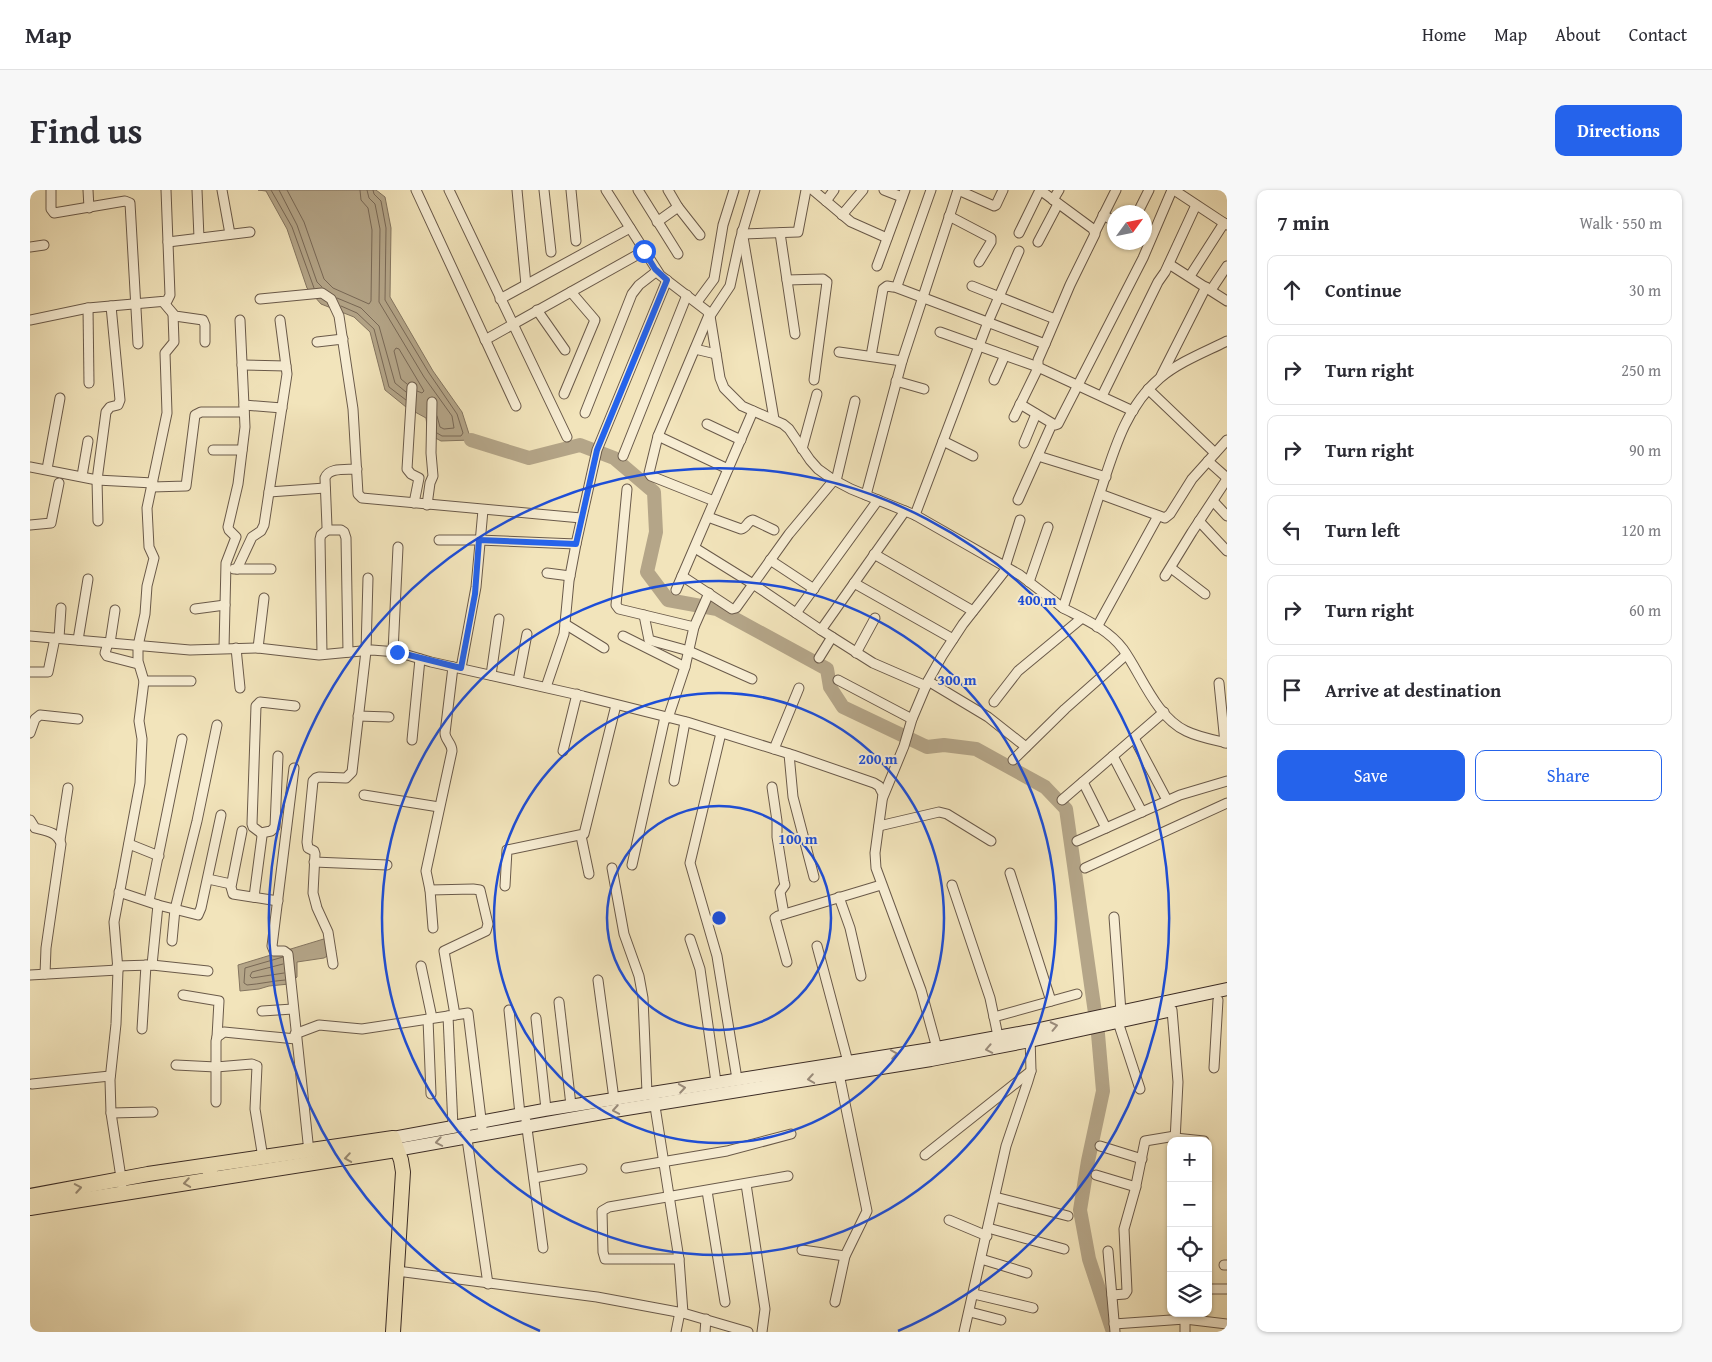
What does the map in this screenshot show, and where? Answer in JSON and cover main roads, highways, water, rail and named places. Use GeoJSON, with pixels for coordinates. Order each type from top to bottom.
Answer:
{"type":"FeatureCollection","features":[{"type":"Feature","properties":{"kind":"main road"},"geometry":{"type":"LineString","coordinates":[[30,1196],[122,1187],[394,1144],[462,1130],[527,1126],[716,1082],[876,1063],[1030,1036],[1114,1018],[1227,989]]}},
{"type":"Feature","properties":{"kind":"main road"},"geometry":{"type":"LineString","coordinates":[[1114,1018],[1172,1010],[1222,999]]}},
{"type":"Feature","properties":{"kind":"main road"},"geometry":{"type":"LineString","coordinates":[[938,1053],[998,1036],[1030,1036]]}},
{"type":"Feature","properties":{"kind":"main road"},"geometry":{"type":"LineString","coordinates":[[482,1128],[522,1114],[546,1109],[614,1099],[651,1097],[841,1066]]}},
{"type":"Feature","properties":{"kind":"main road"},"geometry":{"type":"LineString","coordinates":[[210,1173],[263,1158],[394,1144]]}},
{"type":"Feature","properties":{"kind":"main road"},"geometry":{"type":"LineString","coordinates":[[393,1332],[403,1172],[401,1160],[394,1144]]}},
{"type":"Feature","properties":{"kind":"main road"},"geometry":{"type":"LineString","coordinates":[[30,1208],[122,1187]]}},
{"type":"Feature","properties":{"kind":"water"},"geometry":{"type":"Polygon","coordinates":[[[258,190],[376,190],[385,197],[391,228],[390,297],[433,371],[462,412],[471,440],[441,441],[428,434],[426,418],[406,407],[385,390],[370,332],[354,317],[321,304],[307,288],[287,229],[266,191],[258,190]]]}},
{"type":"Feature","properties":{"kind":"water"},"geometry":{"type":"Polygon","coordinates":[[[327,938],[336,951],[324,958],[297,962],[297,977],[289,984],[240,991],[238,965],[327,938]]]}},
{"type":"Feature","properties":{"kind":"waterway"},"geometry":{"type":"LineString","coordinates":[[471,440],[529,458],[580,445],[614,458],[654,492],[656,532],[647,572],[668,600],[717,609],[827,669],[830,687],[843,707],[927,747],[944,745],[976,749],[1045,787],[1066,809],[1098,1034],[1103,1091],[1080,1210],[1089,1259],[1113,1332]]}}]}
